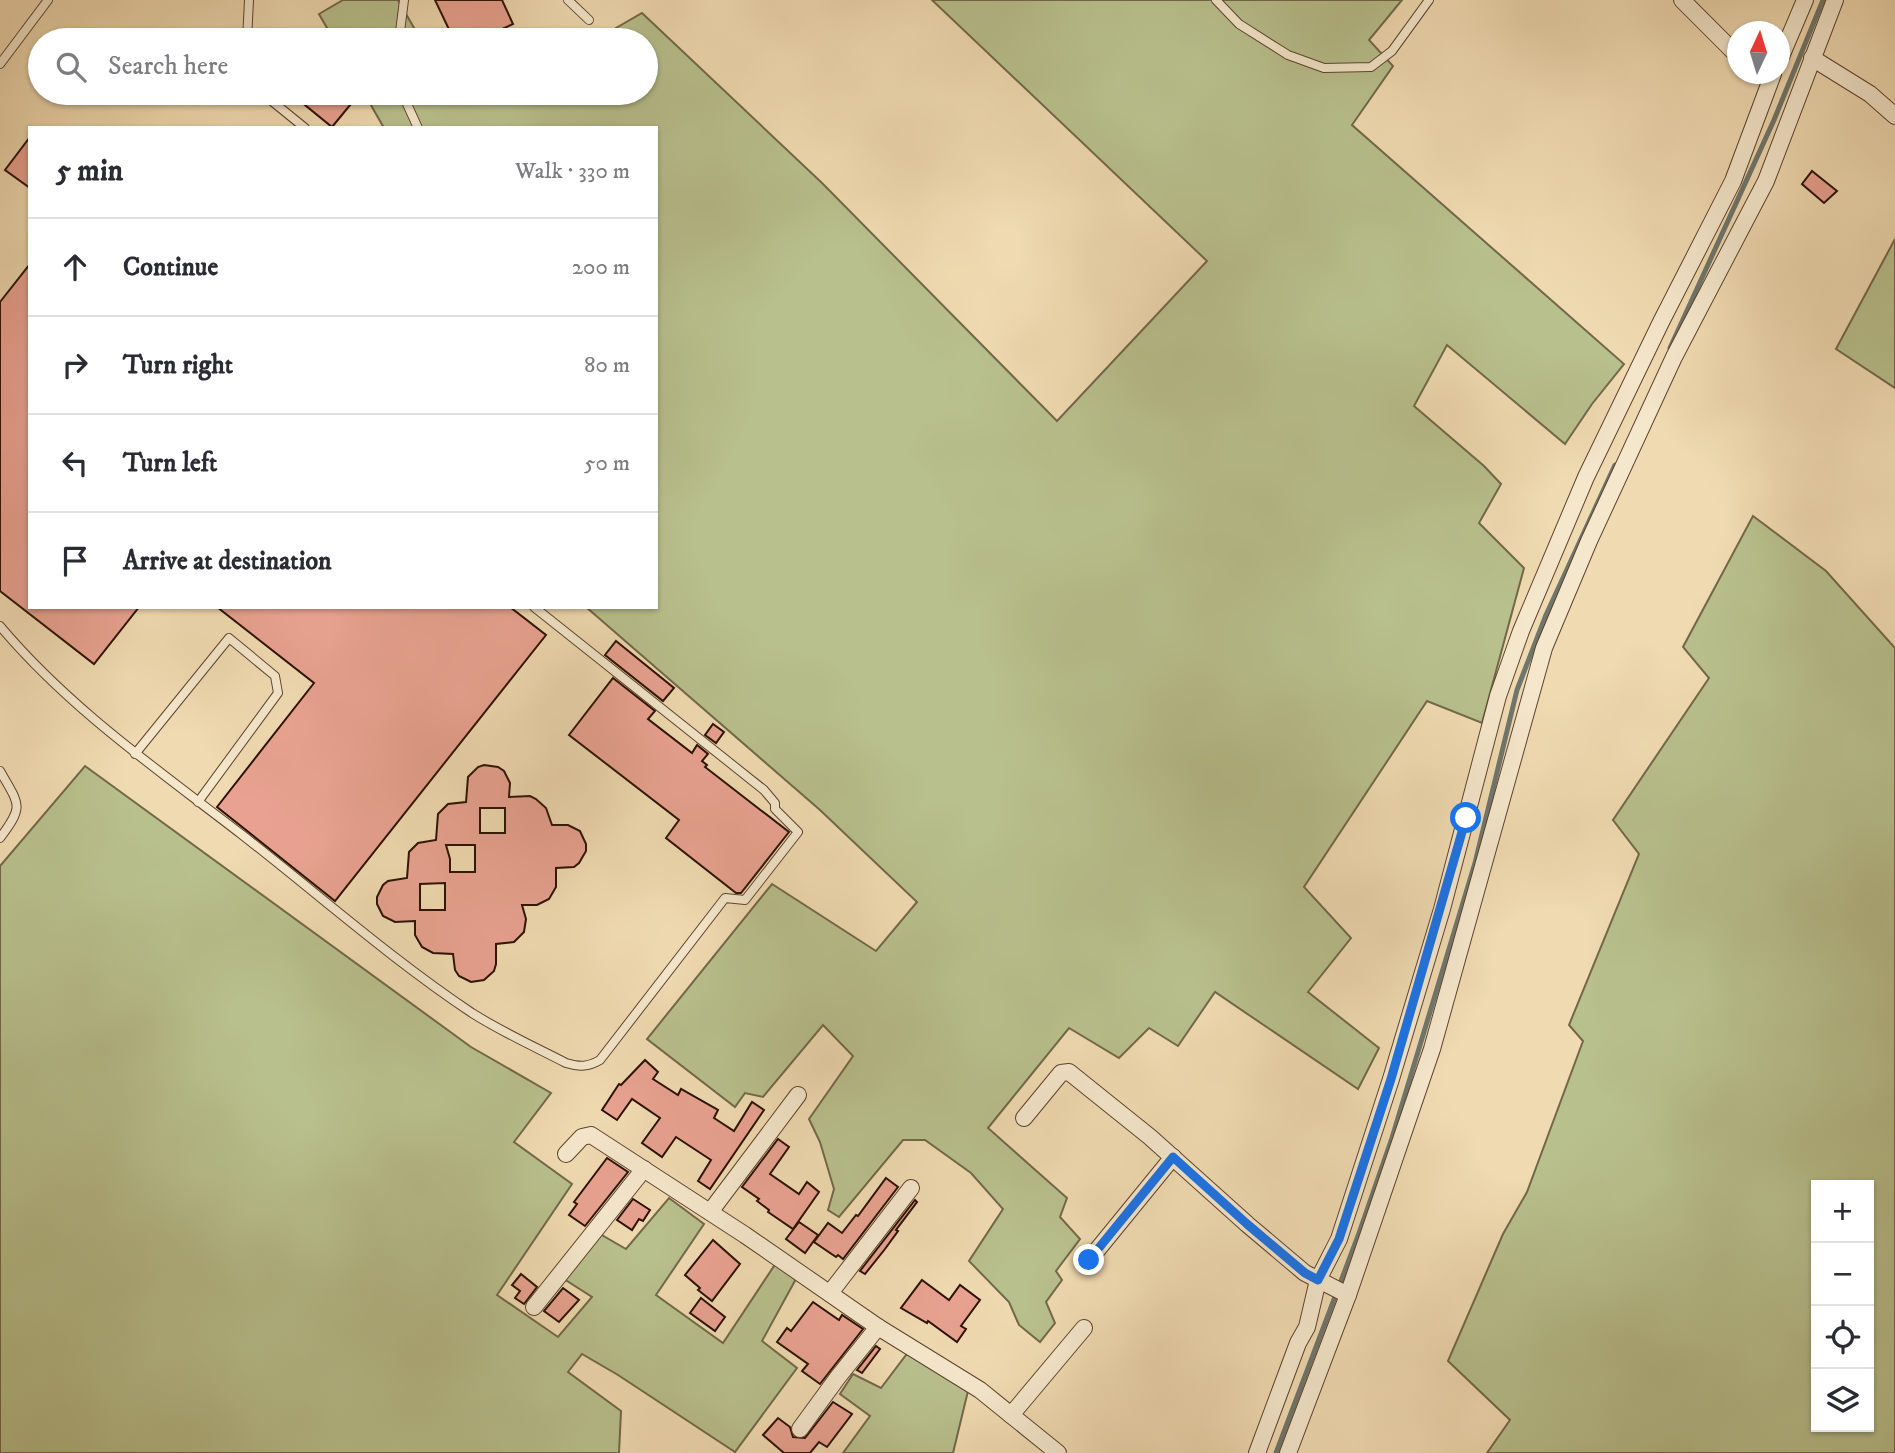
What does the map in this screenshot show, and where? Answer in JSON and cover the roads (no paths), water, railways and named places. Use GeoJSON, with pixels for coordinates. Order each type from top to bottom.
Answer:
{"type":"FeatureCollection","features":[{"type":"Feature","properties":{"kind":"street"},"geometry":{"type":"LineString","coordinates":[[1682,0],[1727,45]]}},
{"type":"Feature","properties":{"kind":"street"},"geometry":{"type":"LineString","coordinates":[[1790,35],[1805,0]]}},
{"type":"Feature","properties":{"kind":"street"},"geometry":{"type":"LineString","coordinates":[[1288,1453],[1432,1049],[1488,841],[1533,637],[1586,477],[1665,343],[1766,181],[1835,0]]}},
{"type":"Feature","properties":{"kind":"street"},"geometry":{"type":"LineString","coordinates":[[1812,58],[1870,94],[1895,116]]}},
{"type":"Feature","properties":{"kind":"street"},"geometry":{"type":"LineString","coordinates":[[1257,1453],[1290,1363],[1307,1327],[1320,1281],[1356,1193],[1413,1010],[1498,696],[1589,541],[1768,84]]}},
{"type":"Feature","properties":{"kind":"street"},"geometry":{"type":"LineString","coordinates":[[1024,1118],[1062,1073],[1069,1072],[1173,1157],[1305,1273],[1345,1292]]}},
{"type":"Feature","properties":{"kind":"street"},"geometry":{"type":"LineString","coordinates":[[710,1212],[798,1095]]}},
{"type":"Feature","properties":{"kind":"street"},"geometry":{"type":"LineString","coordinates":[[566,1154],[582,1137],[589,1135],[710,1212],[878,1326],[980,1390],[1058,1453]]}},
{"type":"Feature","properties":{"kind":"street"},"geometry":{"type":"LineString","coordinates":[[1089,1260],[1173,1157]]}},
{"type":"Feature","properties":{"kind":"street"},"geometry":{"type":"LineString","coordinates":[[534,1307],[644,1169]]}},
{"type":"Feature","properties":{"kind":"street"},"geometry":{"type":"LineString","coordinates":[[830,1293],[911,1188]]}},
{"type":"Feature","properties":{"kind":"street"},"geometry":{"type":"LineString","coordinates":[[1356,1193],[1377,1202]]}},
{"type":"Feature","properties":{"kind":"street"},"geometry":{"type":"LineString","coordinates":[[800,1429],[878,1326]]}},
{"type":"Feature","properties":{"kind":"street"},"geometry":{"type":"LineString","coordinates":[[1011,1415],[1084,1328]]}},
{"type":"Feature","properties":{"kind":"lane"},"geometry":{"type":"LineString","coordinates":[[0,64],[48,0]]}},
{"type":"Feature","properties":{"kind":"lane"},"geometry":{"type":"LineString","coordinates":[[248,28],[249,0]]}},
{"type":"Feature","properties":{"kind":"lane"},"geometry":{"type":"LineString","coordinates":[[400,28],[404,0]]}},
{"type":"Feature","properties":{"kind":"lane"},"geometry":{"type":"LineString","coordinates":[[568,0],[589,20]]}},
{"type":"Feature","properties":{"kind":"lane"},"geometry":{"type":"LineString","coordinates":[[1216,0],[1239,24],[1288,55],[1324,68],[1371,67],[1392,51],[1429,0]]}},
{"type":"Feature","properties":{"kind":"lane"},"geometry":{"type":"LineString","coordinates":[[276,105],[302,126]]}},
{"type":"Feature","properties":{"kind":"lane"},"geometry":{"type":"LineString","coordinates":[[407,105],[417,126]]}},
{"type":"Feature","properties":{"kind":"lane"},"geometry":{"type":"LineString","coordinates":[[0,626],[50,680],[135,754],[422,978],[475,1015],[566,1063],[578,1067],[589,1066],[600,1060],[725,898],[745,900],[798,832],[775,809],[775,803],[764,790],[537,609]]}},
{"type":"Feature","properties":{"kind":"lane"},"geometry":{"type":"LineString","coordinates":[[135,754],[229,638],[275,676],[278,693],[198,802]]}},
{"type":"Feature","properties":{"kind":"lane"},"geometry":{"type":"LineString","coordinates":[[0,771],[17,801],[16,817],[0,838]]}},
{"type":"Feature","properties":{"kind":"waterway"},"geometry":{"type":"LineString","coordinates":[[1670,348],[1774,120],[1823,0]]}},
{"type":"Feature","properties":{"kind":"waterway"},"geometry":{"type":"LineString","coordinates":[[1276,1453],[1392,1138],[1475,863],[1517,690],[1546,615],[1615,465]]}}]}
